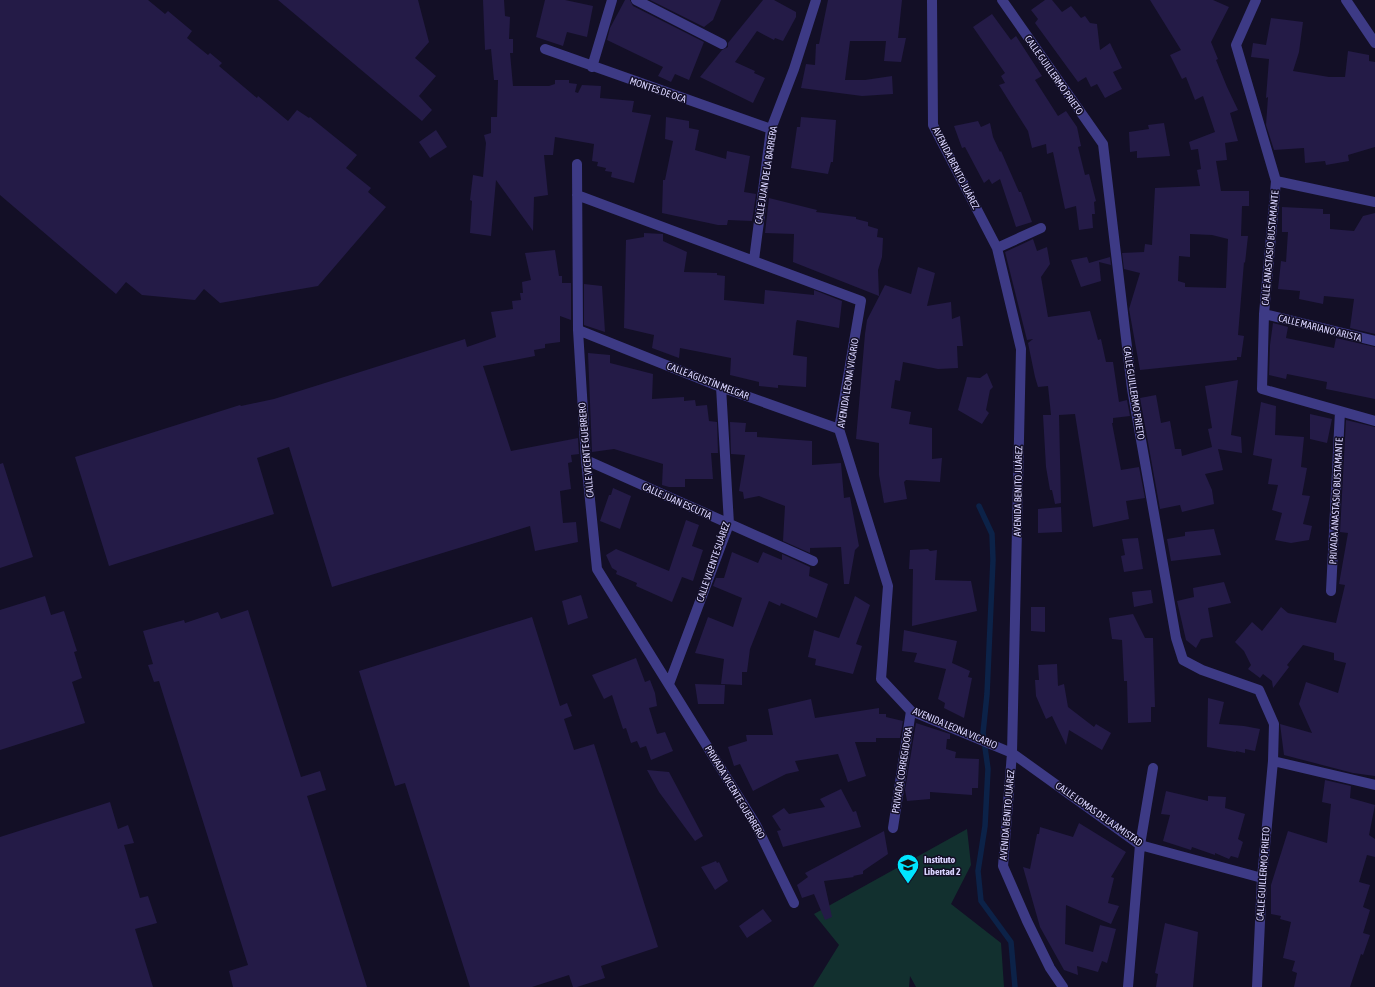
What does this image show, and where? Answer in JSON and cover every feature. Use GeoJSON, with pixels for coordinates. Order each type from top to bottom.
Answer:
{"type":"FeatureCollection","features":[{"type":"Feature","properties":{"kind":"street"},"geometry":{"type":"LineString","coordinates":[[592,67],[612,0]]}},
{"type":"Feature","properties":{"kind":"street"},"geometry":{"type":"LineString","coordinates":[[636,0],[722,44]]}},
{"type":"Feature","properties":{"kind":"street","name":"CALLE JUAN DE LA BARRERA"},"geometry":{"type":"LineString","coordinates":[[754,260],[771,129],[794,69],[816,0]]}},
{"type":"Feature","properties":{"kind":"street","name":"AVENIDA BENITO JUÁREZ"},"geometry":{"type":"LineString","coordinates":[[932,0],[933,125],[997,248],[1020,349],[1012,753],[1003,866],[1027,921],[1050,968],[1063,987]]}},
{"type":"Feature","properties":{"kind":"street","name":"CALLE GUILLERMO PRIETO"},"geometry":{"type":"LineString","coordinates":[[1002,0],[1103,144],[1132,389],[1176,638],[1183,660],[1202,670],[1259,690],[1274,724],[1273,761],[1262,878],[1257,987]]}},
{"type":"Feature","properties":{"kind":"street","name":"CALLE ANASTASIO BUSTAMANTE"},"geometry":{"type":"LineString","coordinates":[[1256,0],[1236,45],[1276,181],[1264,314],[1262,389],[1375,422]]}},
{"type":"Feature","properties":{"kind":"street"},"geometry":{"type":"LineString","coordinates":[[1346,0],[1375,43]]}},
{"type":"Feature","properties":{"kind":"street","name":"MONTES DE OCA"},"geometry":{"type":"LineString","coordinates":[[545,48],[592,67],[771,129]]}},
{"type":"Feature","properties":{"kind":"street"},"geometry":{"type":"LineString","coordinates":[[577,164],[577,195]]}},
{"type":"Feature","properties":{"kind":"street"},"geometry":{"type":"LineString","coordinates":[[1276,181],[1375,202]]}},
{"type":"Feature","properties":{"kind":"street","name":"AVENIDA LEONA VICARIO"},"geometry":{"type":"LineString","coordinates":[[577,195],[861,301],[838,429],[888,586],[881,680],[911,711],[1012,753]]}},
{"type":"Feature","properties":{"kind":"street","name":"CALLE VICENTE GUERRERO"},"geometry":{"type":"LineString","coordinates":[[577,195],[578,330],[586,460],[598,569],[669,684]]}},
{"type":"Feature","properties":{"kind":"street"},"geometry":{"type":"LineString","coordinates":[[997,248],[1041,228]]}},
{"type":"Feature","properties":{"kind":"street","name":"CALLE MARIANO ARISTA"},"geometry":{"type":"LineString","coordinates":[[1264,314],[1375,341]]}},
{"type":"Feature","properties":{"kind":"street","name":"CALLE AGUSTÍN MELGAR"},"geometry":{"type":"LineString","coordinates":[[578,330],[722,387],[838,429]]}},
{"type":"Feature","properties":{"kind":"street","name":"CALLE VICENTE SUÁREZ"},"geometry":{"type":"LineString","coordinates":[[669,684],[728,524],[722,387]]}},
{"type":"Feature","properties":{"kind":"street","name":"PRIVADA ANASTASIO BUSTAMANTE"},"geometry":{"type":"LineString","coordinates":[[1331,591],[1340,412]]}},
{"type":"Feature","properties":{"kind":"street","name":"CALLE JUAN ESCUTIA"},"geometry":{"type":"LineString","coordinates":[[586,460],[812,561]]}},
{"type":"Feature","properties":{"kind":"street","name":"PRIVADA VICENTE GUERRERO"},"geometry":{"type":"LineString","coordinates":[[669,684],[756,825],[794,903]]}},
{"type":"Feature","properties":{"kind":"street","name":"PRIVADA CORREGIDORA"},"geometry":{"type":"LineString","coordinates":[[893,828],[911,711]]}},
{"type":"Feature","properties":{"kind":"street","name":"CALLE LOMAS DE LA AMISTAD"},"geometry":{"type":"LineString","coordinates":[[1012,753],[1140,845],[1262,878]]}},
{"type":"Feature","properties":{"kind":"street"},"geometry":{"type":"LineString","coordinates":[[1273,761],[1375,785]]}},
{"type":"Feature","properties":{"kind":"street"},"geometry":{"type":"LineString","coordinates":[[1128,987],[1140,845],[1153,768]]}},
{"type":"Feature","properties":{"kind":"green space","name":"Instituto Libertad 2"},"geometry":{"type":"Polygon","coordinates":[[[967,829],[971,865],[951,904],[1001,943],[1004,987],[916,987],[910,976],[909,987],[813,987],[839,945],[814,914],[967,829]]]}},
{"type":"Feature","properties":{"kind":"building"},"geometry":{"type":"Polygon","coordinates":[[[0,0],[148,0],[165,14],[168,11],[192,31],[187,38],[208,55],[210,53],[222,63],[219,66],[257,98],[258,96],[288,121],[297,110],[309,118],[310,117],[357,155],[346,168],[371,188],[368,192],[386,207],[318,286],[220,303],[204,289],[195,300],[142,295],[126,282],[116,294],[0,195],[0,0]]]}},
{"type":"Feature","properties":{"kind":"building"},"geometry":{"type":"Polygon","coordinates":[[[278,0],[418,0],[429,42],[415,58],[436,76],[419,96],[432,110],[422,121],[278,0]]]}},
{"type":"Feature","properties":{"kind":"building"},"geometry":{"type":"Polygon","coordinates":[[[483,0],[504,0],[505,16],[510,17],[509,39],[513,39],[513,53],[510,53],[513,86],[549,86],[555,84],[555,80],[569,80],[569,83],[577,84],[575,92],[578,93],[582,85],[601,86],[600,98],[634,101],[632,112],[651,115],[634,183],[611,177],[612,172],[605,171],[606,168],[597,166],[598,162],[592,161],[594,144],[555,137],[553,155],[544,155],[548,195],[534,197],[533,231],[496,180],[491,236],[470,233],[472,201],[470,200],[473,175],[483,177],[486,143],[484,135],[491,133],[491,117],[497,117],[498,80],[494,80],[491,49],[485,50],[483,0]]]}},
{"type":"Feature","properties":{"kind":"building"},"geometry":{"type":"Polygon","coordinates":[[[545,0],[565,0],[593,6],[587,37],[567,32],[563,46],[536,37],[545,0]]]}},
{"type":"Feature","properties":{"kind":"building"},"geometry":{"type":"Polygon","coordinates":[[[625,0],[630,0],[633,6],[704,42],[689,80],[675,74],[671,82],[658,76],[663,67],[607,40],[610,28],[625,0]]]}},
{"type":"Feature","properties":{"kind":"building"},"geometry":{"type":"Polygon","coordinates":[[[650,0],[721,0],[713,20],[704,27],[650,0]]]}},
{"type":"Feature","properties":{"kind":"building"},"geometry":{"type":"Polygon","coordinates":[[[763,0],[774,0],[796,12],[796,17],[783,41],[775,38],[774,40],[757,31],[735,62],[755,71],[754,73],[765,78],[753,103],[700,77],[722,50],[728,47],[728,43],[763,0]]]}},
{"type":"Feature","properties":{"kind":"building"},"geometry":{"type":"Polygon","coordinates":[[[828,0],[902,0],[898,38],[906,38],[901,62],[884,61],[886,41],[850,41],[845,80],[865,80],[892,76],[893,94],[862,96],[801,88],[806,64],[815,65],[816,44],[819,44],[828,0]]]}},
{"type":"Feature","properties":{"kind":"building"},"geometry":{"type":"Polygon","coordinates":[[[1045,0],[1052,0],[1062,12],[1071,6],[1081,18],[1085,16],[1090,23],[1097,24],[1100,50],[1110,43],[1122,68],[1113,72],[1122,89],[1105,98],[1097,84],[1091,87],[1086,77],[1078,82],[1035,23],[1038,19],[1031,10],[1045,0]]]}},
{"type":"Feature","properties":{"kind":"building"},"geometry":{"type":"Polygon","coordinates":[[[1150,0],[1213,0],[1229,7],[1211,42],[1218,59],[1216,60],[1238,110],[1230,113],[1238,141],[1225,143],[1227,160],[1216,161],[1221,191],[1249,191],[1249,206],[1242,206],[1241,236],[1248,236],[1245,263],[1244,262],[1238,335],[1244,336],[1241,357],[1237,357],[1237,360],[1140,370],[1129,309],[1140,273],[1124,269],[1122,253],[1144,252],[1145,244],[1152,245],[1155,188],[1200,186],[1197,170],[1201,169],[1198,149],[1191,150],[1189,142],[1215,132],[1203,96],[1195,100],[1186,77],[1182,79],[1170,55],[1181,50],[1150,0]],[[1190,234],[1190,257],[1179,256],[1178,281],[1185,283],[1185,287],[1226,288],[1228,239],[1212,235],[1190,234]]]}},
{"type":"Feature","properties":{"kind":"building"},"geometry":{"type":"Polygon","coordinates":[[[992,14],[1011,40],[1016,36],[1042,76],[1035,80],[1058,116],[1066,111],[1077,127],[1081,146],[1078,147],[1085,175],[1089,174],[1096,201],[1094,202],[1095,214],[1092,214],[1093,228],[1079,230],[1076,206],[1065,209],[1053,152],[1047,154],[1046,144],[1032,148],[1028,131],[999,85],[1005,83],[1001,76],[1005,73],[973,27],[992,14]]]}},
{"type":"Feature","properties":{"kind":"building"},"geometry":{"type":"Polygon","coordinates":[[[1271,18],[1303,22],[1299,52],[1293,71],[1329,77],[1345,77],[1348,51],[1369,55],[1369,61],[1375,62],[1375,147],[1348,155],[1349,161],[1326,165],[1325,161],[1305,163],[1304,148],[1274,150],[1266,125],[1268,97],[1266,98],[1269,59],[1251,57],[1253,43],[1266,45],[1271,18]]]}},
{"type":"Feature","properties":{"kind":"building"},"geometry":{"type":"Polygon","coordinates":[[[666,117],[689,121],[689,128],[699,130],[695,150],[726,159],[727,151],[750,156],[744,192],[756,194],[752,221],[728,220],[727,225],[718,225],[662,213],[663,180],[665,180],[673,141],[665,139],[666,117]]]}},
{"type":"Feature","properties":{"kind":"building"},"geometry":{"type":"Polygon","coordinates":[[[801,117],[836,120],[833,162],[831,162],[828,174],[791,168],[797,127],[800,127],[801,117]]]}},
{"type":"Feature","properties":{"kind":"building"},"geometry":{"type":"Polygon","coordinates":[[[978,121],[981,127],[990,123],[993,137],[1000,152],[1001,151],[1019,192],[1021,192],[1032,222],[1016,227],[1000,179],[992,184],[989,179],[984,183],[965,147],[962,148],[954,126],[978,121]]]}},
{"type":"Feature","properties":{"kind":"building"},"geometry":{"type":"Polygon","coordinates":[[[1164,123],[1170,156],[1137,158],[1137,151],[1130,152],[1129,132],[1149,129],[1148,125],[1164,123]]]}},
{"type":"Feature","properties":{"kind":"building"},"geometry":{"type":"Polygon","coordinates":[[[436,130],[447,147],[430,158],[419,142],[436,130]]]}},
{"type":"Feature","properties":{"kind":"building"},"geometry":{"type":"Polygon","coordinates":[[[769,198],[817,210],[816,212],[856,217],[856,219],[868,222],[868,226],[878,229],[877,237],[883,238],[882,257],[878,270],[879,296],[793,262],[794,234],[765,233],[769,198]]]}},
{"type":"Feature","properties":{"kind":"building"},"geometry":{"type":"Polygon","coordinates":[[[1282,207],[1323,209],[1323,214],[1330,214],[1330,229],[1354,231],[1363,216],[1375,213],[1375,334],[1350,328],[1354,299],[1324,296],[1323,304],[1299,299],[1300,291],[1278,289],[1281,261],[1286,262],[1288,232],[1282,232],[1282,207]]]}},
{"type":"Feature","properties":{"kind":"building"},"geometry":{"type":"Polygon","coordinates":[[[644,233],[663,234],[663,241],[687,252],[684,272],[717,273],[717,275],[725,276],[724,300],[764,304],[765,290],[814,295],[814,290],[842,301],[839,328],[797,320],[793,355],[807,357],[806,387],[778,385],[778,388],[759,386],[759,382],[730,375],[731,358],[680,348],[679,358],[652,348],[654,335],[624,328],[626,240],[644,237],[644,233]]]}},
{"type":"Feature","properties":{"kind":"building"},"geometry":{"type":"Polygon","coordinates":[[[1033,239],[1037,251],[1047,247],[1050,264],[1041,277],[1048,317],[1090,311],[1098,340],[1101,339],[1106,362],[1113,362],[1119,402],[1127,400],[1130,416],[1113,418],[1112,423],[1121,470],[1139,467],[1145,498],[1126,501],[1129,519],[1093,527],[1075,414],[1059,415],[1061,503],[1055,504],[1052,490],[1050,490],[1046,467],[1043,415],[1051,415],[1048,386],[1038,387],[1028,343],[1033,339],[1027,340],[1005,252],[1033,239]]]}},
{"type":"Feature","properties":{"kind":"building"},"geometry":{"type":"Polygon","coordinates":[[[555,250],[559,276],[562,276],[562,283],[571,283],[571,320],[560,316],[560,342],[545,344],[545,348],[534,350],[535,356],[483,366],[511,451],[578,438],[579,454],[571,455],[572,462],[568,463],[571,489],[560,491],[563,523],[576,522],[578,542],[535,551],[530,526],[332,587],[289,447],[257,458],[274,514],[109,566],[75,457],[240,405],[274,399],[465,339],[467,347],[496,337],[491,312],[513,309],[512,301],[521,300],[520,293],[523,293],[522,282],[531,280],[525,253],[555,250]]]}},
{"type":"Feature","properties":{"kind":"building"},"geometry":{"type":"Polygon","coordinates":[[[1087,257],[1089,263],[1110,257],[1111,265],[1099,262],[1101,281],[1081,287],[1071,260],[1087,257]]]}},
{"type":"Feature","properties":{"kind":"building"},"geometry":{"type":"Polygon","coordinates":[[[918,267],[935,273],[927,306],[951,302],[952,319],[960,316],[963,346],[957,346],[958,368],[938,369],[903,362],[900,381],[895,380],[891,408],[911,412],[909,424],[932,428],[932,459],[942,458],[940,482],[906,480],[904,482],[907,499],[884,503],[879,475],[879,443],[856,439],[867,320],[885,285],[911,294],[918,267]]]}},
{"type":"Feature","properties":{"kind":"building"},"geometry":{"type":"Polygon","coordinates":[[[584,284],[602,286],[605,332],[584,325],[584,284]]]}},
{"type":"Feature","properties":{"kind":"building"},"geometry":{"type":"Polygon","coordinates":[[[1273,323],[1288,327],[1286,338],[1334,348],[1336,338],[1375,347],[1375,399],[1326,389],[1327,382],[1287,374],[1286,379],[1269,375],[1270,345],[1273,323]]]}},
{"type":"Feature","properties":{"kind":"building"},"geometry":{"type":"Polygon","coordinates":[[[588,353],[610,355],[610,363],[653,374],[652,399],[684,397],[684,401],[695,400],[696,406],[707,405],[709,421],[717,422],[718,453],[711,453],[713,479],[685,479],[685,487],[669,487],[662,485],[663,464],[614,449],[592,452],[588,353]]]}},
{"type":"Feature","properties":{"kind":"building"},"geometry":{"type":"Polygon","coordinates":[[[987,373],[993,387],[990,390],[986,410],[989,413],[982,424],[958,410],[967,377],[980,378],[987,373]]]}},
{"type":"Feature","properties":{"kind":"building"},"geometry":{"type":"Polygon","coordinates":[[[1238,380],[1231,435],[1241,437],[1242,453],[1218,449],[1223,470],[1205,474],[1212,490],[1214,504],[1182,512],[1180,505],[1160,509],[1140,398],[1156,395],[1161,423],[1170,421],[1175,449],[1181,449],[1182,456],[1212,447],[1208,429],[1212,428],[1205,386],[1238,380]]]}},
{"type":"Feature","properties":{"kind":"building"},"geometry":{"type":"Polygon","coordinates":[[[1261,402],[1276,406],[1275,435],[1304,437],[1301,467],[1307,468],[1302,495],[1310,496],[1303,524],[1312,526],[1309,540],[1291,543],[1275,540],[1282,513],[1272,510],[1278,485],[1268,484],[1272,459],[1253,455],[1261,402]]]}},
{"type":"Feature","properties":{"kind":"building"},"geometry":{"type":"Polygon","coordinates":[[[1310,414],[1332,419],[1327,443],[1310,439],[1310,414]]]}},
{"type":"Feature","properties":{"kind":"building"},"geometry":{"type":"Polygon","coordinates":[[[1346,420],[1375,427],[1375,776],[1353,773],[1284,755],[1280,724],[1312,733],[1299,704],[1306,682],[1338,693],[1346,663],[1334,660],[1334,653],[1303,645],[1287,665],[1289,667],[1273,688],[1272,681],[1263,674],[1260,678],[1248,669],[1251,665],[1244,651],[1235,642],[1252,622],[1262,631],[1281,607],[1288,613],[1336,623],[1345,585],[1339,584],[1348,533],[1340,532],[1346,420]]]}},
{"type":"Feature","properties":{"kind":"building"},"geometry":{"type":"Polygon","coordinates":[[[730,422],[746,423],[745,432],[757,432],[757,437],[812,441],[812,465],[841,463],[844,498],[850,497],[859,546],[855,550],[849,584],[844,584],[841,547],[810,548],[810,553],[783,541],[785,506],[759,496],[744,499],[743,492],[739,491],[745,455],[731,454],[730,422]]]}},
{"type":"Feature","properties":{"kind":"building"},"geometry":{"type":"Polygon","coordinates":[[[3,463],[33,557],[0,568],[0,464],[3,463]]]}},
{"type":"Feature","properties":{"kind":"building"},"geometry":{"type":"Polygon","coordinates":[[[613,488],[631,496],[620,529],[600,521],[613,488]]]}},
{"type":"Feature","properties":{"kind":"building"},"geometry":{"type":"Polygon","coordinates":[[[1061,507],[1062,532],[1038,533],[1038,509],[1061,507]]]}},
{"type":"Feature","properties":{"kind":"building"},"geometry":{"type":"Polygon","coordinates":[[[686,520],[699,525],[692,546],[703,550],[693,581],[682,577],[672,602],[636,586],[637,583],[616,574],[617,571],[612,568],[606,555],[616,549],[669,571],[686,520]]]}},
{"type":"Feature","properties":{"kind":"building"},"geometry":{"type":"Polygon","coordinates":[[[1214,529],[1221,555],[1171,561],[1167,539],[1185,536],[1185,532],[1214,529]]]}},
{"type":"Feature","properties":{"kind":"building"},"geometry":{"type":"Polygon","coordinates":[[[1138,538],[1143,569],[1124,572],[1121,556],[1125,555],[1122,539],[1138,538]]]}},
{"type":"Feature","properties":{"kind":"building"},"geometry":{"type":"Polygon","coordinates":[[[928,549],[930,551],[937,550],[935,580],[971,581],[977,611],[912,626],[913,569],[909,569],[910,550],[928,549]]]}},
{"type":"Feature","properties":{"kind":"building"},"geometry":{"type":"Polygon","coordinates":[[[732,552],[758,563],[763,552],[782,560],[782,554],[810,567],[809,576],[828,584],[817,618],[781,603],[780,606],[769,601],[750,649],[747,672],[742,672],[742,685],[721,684],[724,659],[695,653],[708,617],[733,627],[742,598],[713,586],[716,578],[724,578],[732,552]]]}},
{"type":"Feature","properties":{"kind":"building"},"geometry":{"type":"Polygon","coordinates":[[[1224,582],[1231,603],[1208,608],[1213,637],[1201,639],[1196,648],[1186,640],[1177,601],[1194,597],[1193,588],[1224,582]]]}},
{"type":"Feature","properties":{"kind":"building"},"geometry":{"type":"Polygon","coordinates":[[[1151,590],[1153,603],[1134,607],[1132,592],[1151,590]]]}},
{"type":"Feature","properties":{"kind":"building"},"geometry":{"type":"Polygon","coordinates":[[[581,595],[588,618],[568,625],[562,601],[581,595]]]}},
{"type":"Feature","properties":{"kind":"building"},"geometry":{"type":"Polygon","coordinates":[[[45,596],[51,615],[64,611],[77,651],[74,652],[82,678],[72,682],[85,723],[0,750],[0,610],[45,596]]]}},
{"type":"Feature","properties":{"kind":"building"},"geometry":{"type":"Polygon","coordinates":[[[855,596],[870,605],[856,644],[862,646],[853,674],[815,665],[816,659],[808,657],[814,630],[839,638],[855,596]]]}},
{"type":"Feature","properties":{"kind":"building"},"geometry":{"type":"Polygon","coordinates":[[[1031,607],[1045,607],[1045,632],[1031,631],[1031,607]]]}},
{"type":"Feature","properties":{"kind":"building"},"geometry":{"type":"Polygon","coordinates":[[[248,610],[301,777],[320,771],[326,790],[307,796],[367,987],[233,987],[229,971],[248,965],[159,681],[154,682],[148,665],[153,664],[143,631],[184,620],[185,623],[218,612],[221,619],[248,610]]]}},
{"type":"Feature","properties":{"kind":"building"},"geometry":{"type":"Polygon","coordinates":[[[1133,614],[1145,638],[1153,638],[1155,707],[1151,707],[1151,722],[1128,723],[1127,681],[1124,681],[1122,640],[1112,639],[1109,618],[1133,614]]]}},
{"type":"Feature","properties":{"kind":"building"},"geometry":{"type":"Polygon","coordinates":[[[532,617],[560,706],[567,703],[572,716],[564,719],[574,750],[594,744],[658,947],[601,966],[605,978],[577,987],[573,987],[569,975],[532,987],[470,987],[405,783],[395,786],[359,671],[532,617]]]}},
{"type":"Feature","properties":{"kind":"building"},"geometry":{"type":"Polygon","coordinates":[[[904,630],[957,641],[952,663],[970,671],[968,677],[972,678],[964,718],[944,708],[945,703],[938,699],[946,669],[914,662],[917,653],[902,651],[904,630]]]}},
{"type":"Feature","properties":{"kind":"building"},"geometry":{"type":"Polygon","coordinates":[[[636,658],[645,682],[650,680],[655,693],[657,706],[649,708],[657,734],[665,732],[673,751],[651,760],[646,746],[640,748],[637,741],[631,743],[626,728],[623,729],[612,695],[604,699],[592,675],[636,658]]]}},
{"type":"Feature","properties":{"kind":"building"},"geometry":{"type":"Polygon","coordinates":[[[1057,664],[1058,686],[1064,684],[1068,707],[1094,727],[1096,724],[1111,733],[1102,750],[1069,730],[1066,745],[1052,716],[1046,719],[1036,696],[1035,680],[1039,680],[1038,665],[1057,664]]]}},
{"type":"Feature","properties":{"kind":"building"},"geometry":{"type":"Polygon","coordinates":[[[695,684],[725,685],[724,704],[698,704],[695,684]]]}},
{"type":"Feature","properties":{"kind":"building"},"geometry":{"type":"Polygon","coordinates":[[[1208,698],[1224,702],[1219,724],[1260,729],[1255,751],[1245,749],[1245,753],[1207,747],[1208,698]]]}},
{"type":"Feature","properties":{"kind":"building"},"geometry":{"type":"Polygon","coordinates":[[[811,699],[815,718],[879,708],[879,714],[886,714],[886,717],[903,721],[900,738],[876,738],[876,742],[855,742],[866,776],[848,782],[838,754],[795,761],[799,771],[786,774],[753,791],[740,764],[734,766],[728,747],[747,741],[746,735],[773,735],[768,709],[811,699]]]}},
{"type":"Feature","properties":{"kind":"building"},"geometry":{"type":"Polygon","coordinates":[[[916,723],[950,734],[950,739],[947,739],[946,749],[956,752],[955,758],[979,759],[978,788],[972,788],[972,795],[930,792],[930,799],[907,801],[905,790],[916,723]]]}},
{"type":"Feature","properties":{"kind":"building"},"geometry":{"type":"Polygon","coordinates":[[[647,770],[669,772],[703,836],[695,841],[659,792],[647,770]]]}},
{"type":"Feature","properties":{"kind":"building"},"geometry":{"type":"Polygon","coordinates":[[[1325,780],[1351,786],[1350,798],[1375,805],[1369,835],[1375,839],[1375,857],[1367,855],[1359,882],[1370,885],[1363,907],[1370,910],[1363,933],[1370,935],[1363,955],[1361,954],[1350,987],[1294,987],[1297,973],[1292,971],[1295,961],[1283,958],[1291,922],[1280,919],[1281,916],[1271,914],[1271,885],[1288,831],[1327,843],[1331,804],[1322,802],[1325,780]]]}},
{"type":"Feature","properties":{"kind":"building"},"geometry":{"type":"Polygon","coordinates":[[[841,789],[853,812],[856,811],[861,827],[783,847],[777,831],[781,830],[772,816],[784,808],[789,814],[825,807],[820,799],[841,789]]]}},
{"type":"Feature","properties":{"kind":"building"},"geometry":{"type":"Polygon","coordinates":[[[1166,791],[1208,801],[1208,796],[1226,797],[1225,808],[1245,814],[1238,839],[1243,842],[1238,858],[1231,856],[1229,859],[1215,853],[1215,855],[1192,847],[1191,850],[1163,841],[1170,815],[1161,814],[1166,791]]]}},
{"type":"Feature","properties":{"kind":"building"},"geometry":{"type":"Polygon","coordinates":[[[110,802],[118,829],[128,825],[134,843],[124,845],[140,898],[148,896],[157,923],[135,929],[153,987],[0,987],[0,837],[110,802]]]}},
{"type":"Feature","properties":{"kind":"building"},"geometry":{"type":"Polygon","coordinates":[[[1079,823],[1126,852],[1111,877],[1114,878],[1108,903],[1119,906],[1111,924],[1066,905],[1065,944],[1093,952],[1100,925],[1116,929],[1107,963],[1102,961],[1098,972],[1077,966],[1078,975],[1064,970],[1040,927],[1023,867],[1030,869],[1037,834],[1039,834],[1040,827],[1073,837],[1079,823]]]}},
{"type":"Feature","properties":{"kind":"building"},"geometry":{"type":"Polygon","coordinates":[[[884,831],[888,854],[863,871],[863,874],[853,876],[854,877],[824,881],[832,917],[825,920],[814,894],[802,898],[797,885],[808,877],[805,873],[884,831]]]}},
{"type":"Feature","properties":{"kind":"building"},"geometry":{"type":"Polygon","coordinates":[[[716,861],[717,863],[719,862],[728,881],[715,890],[701,867],[716,861]]]}},
{"type":"Feature","properties":{"kind":"building"},"geometry":{"type":"Polygon","coordinates":[[[763,909],[772,921],[747,938],[739,926],[763,909]]]}},
{"type":"Feature","properties":{"kind":"building"},"geometry":{"type":"Polygon","coordinates":[[[1165,923],[1198,932],[1193,987],[1156,987],[1158,974],[1155,973],[1165,923]]]}},
{"type":"Feature","properties":{"kind":"waterway"},"geometry":{"type":"LineString","coordinates":[[979,506],[992,534],[993,560],[987,694],[983,733],[988,769],[985,826],[978,871],[981,901],[1011,942],[1015,987]]}},
{"type":"Feature","properties":{"kind":"place","name":"Instituto Libertad 2"},"geometry":{"type":"Point","coordinates":[908,884]}}]}
